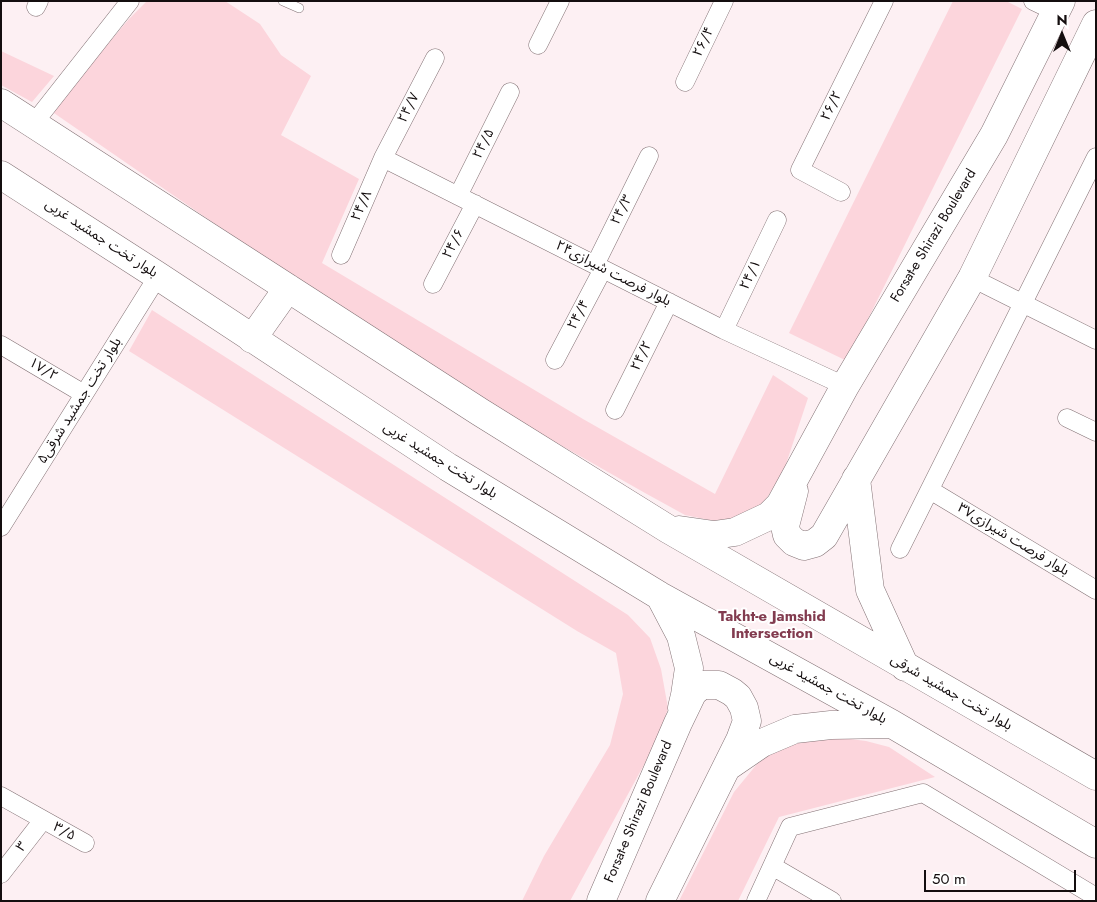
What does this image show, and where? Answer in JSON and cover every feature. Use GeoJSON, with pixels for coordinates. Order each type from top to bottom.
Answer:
{"type":"FeatureCollection","features":[{"type":"Feature","properties":{"kind":"main road","name":"Forsat-e Shirazi Boulevard"},"geometry":{"type":"LineString","coordinates":[[800,468],[845,386],[994,135],[1050,5]]}},
{"type":"Feature","properties":{"kind":"main road"},"geometry":{"type":"LineString","coordinates":[[800,468],[785,526],[787,535],[794,542],[804,546],[815,543],[824,536],[972,278],[1096,24]]}},
{"type":"Feature","properties":{"kind":"main road"},"geometry":{"type":"LineString","coordinates":[[1,103],[480,412],[668,529],[714,535],[735,532],[769,516],[780,505],[800,468]]}},
{"type":"Feature","properties":{"kind":"main road","name":"بلوار تخت جمشید غربی"},"geometry":{"type":"LineString","coordinates":[[1,175],[448,467],[660,596],[892,724]]}},
{"type":"Feature","properties":{"kind":"main road"},"geometry":{"type":"LineString","coordinates":[[252,339],[288,288]]}},
{"type":"Feature","properties":{"kind":"main road"},"geometry":{"type":"LineString","coordinates":[[856,479],[870,590],[905,667]]}},
{"type":"Feature","properties":{"kind":"main road","name":"بلوار تخت جمشید شرقی"},"geometry":{"type":"LineString","coordinates":[[668,529],[1096,776]]}},
{"type":"Feature","properties":{"kind":"main road"},"geometry":{"type":"LineString","coordinates":[[660,596],[681,636],[689,668],[678,723]]}},
{"type":"Feature","properties":{"kind":"main road"},"geometry":{"type":"LineString","coordinates":[[660,901],[740,740],[747,721],[744,708],[738,697],[732,692],[719,685],[702,685],[693,692],[678,723]]}},
{"type":"Feature","properties":{"kind":"main road","name":"Forsat-e Shirazi Boulevard"},"geometry":{"type":"LineString","coordinates":[[601,901],[678,723]]}},
{"type":"Feature","properties":{"kind":"main road"},"geometry":{"type":"LineString","coordinates":[[726,768],[762,743],[795,729],[832,725],[892,724],[1096,844]]}},
{"type":"Feature","properties":{"kind":"street"},"geometry":{"type":"LineString","coordinates":[[34,123],[130,1]]}},
{"type":"Feature","properties":{"kind":"street"},"geometry":{"type":"LineString","coordinates":[[538,45],[560,1]]}},
{"type":"Feature","properties":{"kind":"street","name":"۲۶/۴"},"geometry":{"type":"LineString","coordinates":[[685,82],[724,1]]}},
{"type":"Feature","properties":{"kind":"street","name":"۲۶/۲"},"geometry":{"type":"LineString","coordinates":[[841,192],[800,170],[884,1]]}},
{"type":"Feature","properties":{"kind":"street","name":"۲۴/۷"},"geometry":{"type":"LineString","coordinates":[[384,158],[435,58]]}},
{"type":"Feature","properties":{"kind":"street","name":"۲۴/۵"},"geometry":{"type":"LineString","coordinates":[[458,196],[510,92]]}},
{"type":"Feature","properties":{"kind":"street","name":"۲۴/۳"},"geometry":{"type":"LineString","coordinates":[[599,267],[649,156]]}},
{"type":"Feature","properties":{"kind":"street","name":"بلوار فرصت شیرازی۲۴"},"geometry":{"type":"LineString","coordinates":[[384,158],[724,330],[845,386]]}},
{"type":"Feature","properties":{"kind":"street","name":"۲۴/۸"},"geometry":{"type":"LineString","coordinates":[[341,255],[384,158]]}},
{"type":"Feature","properties":{"kind":"street"},"geometry":{"type":"LineString","coordinates":[[900,549],[1095,161]]}},
{"type":"Feature","properties":{"kind":"street","name":"۲۴/۶"},"geometry":{"type":"LineString","coordinates":[[433,284],[475,204]]}},
{"type":"Feature","properties":{"kind":"street","name":"۲۴/۱"},"geometry":{"type":"LineString","coordinates":[[724,330],[777,220]]}},
{"type":"Feature","properties":{"kind":"street","name":"۲۴/۴"},"geometry":{"type":"LineString","coordinates":[[555,360],[599,267]]}},
{"type":"Feature","properties":{"kind":"street","name":"بلوار تخت جمشید شرقی۵"},"geometry":{"type":"LineString","coordinates":[[2,526],[158,276]]}},
{"type":"Feature","properties":{"kind":"street"},"geometry":{"type":"LineString","coordinates":[[972,278],[1096,340]]}},
{"type":"Feature","properties":{"kind":"street","name":"۲۴/۲"},"geometry":{"type":"LineString","coordinates":[[615,410],[668,302]]}},
{"type":"Feature","properties":{"kind":"street","name":"۱۷/۲"},"geometry":{"type":"LineString","coordinates":[[1,345],[84,394]]}},
{"type":"Feature","properties":{"kind":"street"},"geometry":{"type":"LineString","coordinates":[[1067,418],[1096,432]]}},
{"type":"Feature","properties":{"kind":"street","name":"بلوار فرصت شیرازی۳۷"},"geometry":{"type":"LineString","coordinates":[[930,490],[1096,590]]}},
{"type":"Feature","properties":{"kind":"street"},"geometry":{"type":"LineString","coordinates":[[756,901],[790,828],[923,793],[1096,897]]}},
{"type":"Feature","properties":{"kind":"street","name":"۳/۵"},"geometry":{"type":"LineString","coordinates":[[1,796],[85,843]]}},
{"type":"Feature","properties":{"kind":"street","name":"۳"},"geometry":{"type":"LineString","coordinates":[[1,874],[43,820]]}},
{"type":"Feature","properties":{"kind":"street"},"geometry":{"type":"LineString","coordinates":[[772,866],[832,901]]}},
{"type":"Feature","properties":{"kind":"lane"},"geometry":{"type":"LineString","coordinates":[[283,1],[299,8]]}},
{"type":"Feature","properties":{"kind":"shaded area"},"geometry":{"type":"Polygon","coordinates":[[[147,1],[225,1],[260,24],[281,55],[311,76],[281,135],[359,179],[322,263],[583,419],[715,494],[773,375],[808,398],[784,470],[765,501],[745,517],[719,522],[685,515],[504,413],[218,226],[51,111],[129,19],[147,1]]]}},
{"type":"Feature","properties":{"kind":"shaded area"},"geometry":{"type":"Polygon","coordinates":[[[953,1],[1006,1],[1022,9],[847,361],[789,333],[953,1]]]}},
{"type":"Feature","properties":{"kind":"shaded area"},"geometry":{"type":"Polygon","coordinates":[[[1,51],[54,76],[32,102],[1,85],[1,51]]]}},
{"type":"Feature","properties":{"kind":"shaded area"},"geometry":{"type":"Polygon","coordinates":[[[152,310],[628,615],[650,638],[661,669],[668,708],[659,737],[570,901],[522,901],[544,856],[610,745],[623,694],[616,653],[577,631],[129,351],[152,310]]]}},
{"type":"Feature","properties":{"kind":"shaded area"},"geometry":{"type":"Polygon","coordinates":[[[834,737],[866,741],[889,747],[935,777],[779,817],[738,901],[679,901],[734,792],[757,764],[780,747],[804,740],[834,737]]]}},
{"type":"Feature","properties":{"kind":"district","name":"Takht-e Jamshid Intersection"},"geometry":{"type":"Point","coordinates":[772,626]}}]}
